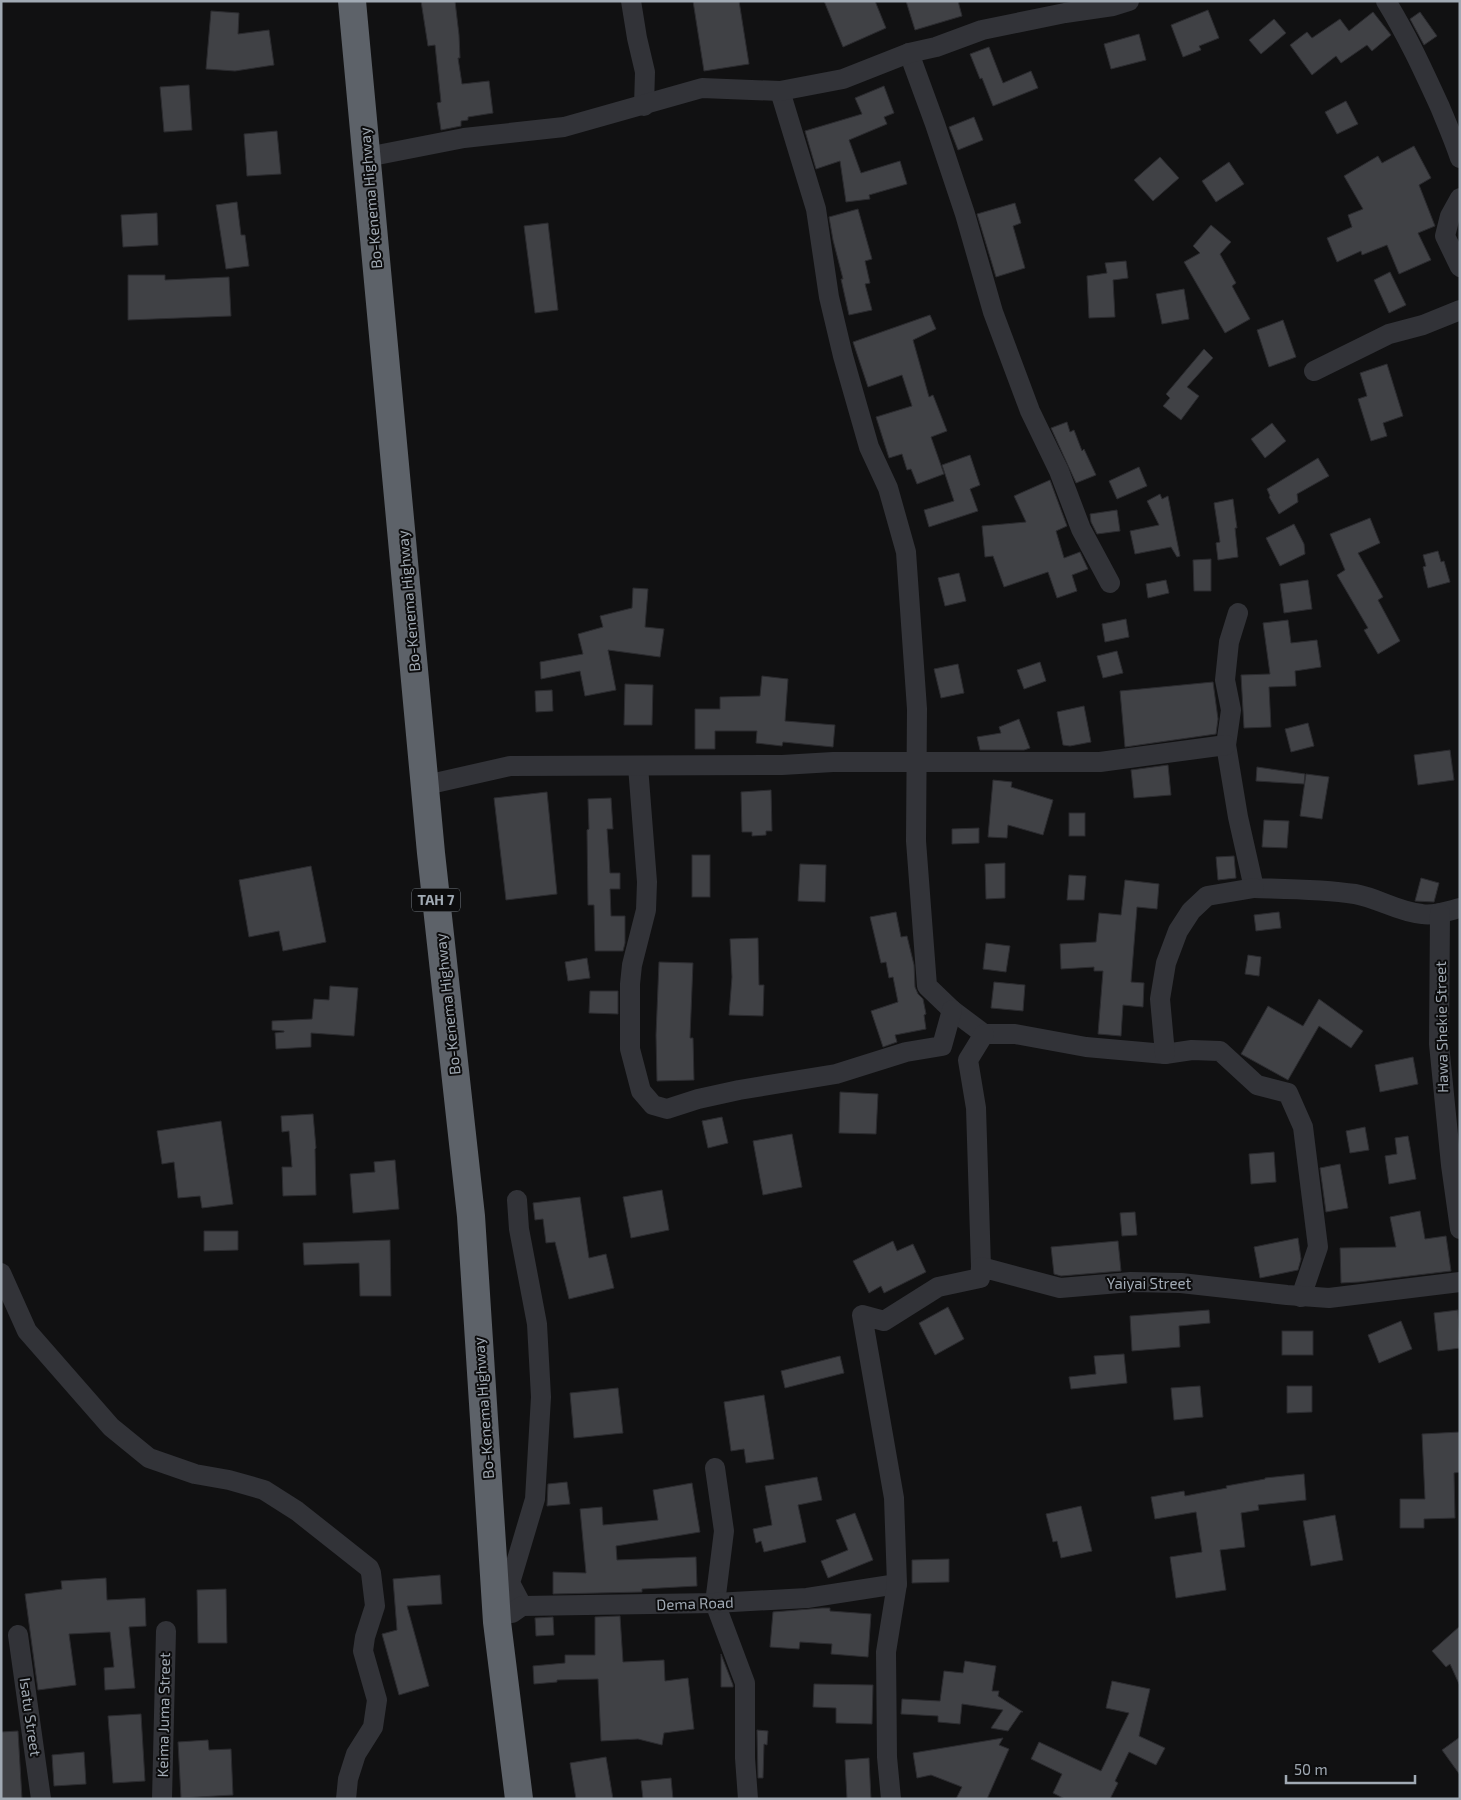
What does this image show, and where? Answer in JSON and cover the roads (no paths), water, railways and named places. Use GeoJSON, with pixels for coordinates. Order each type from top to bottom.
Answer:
{"type":"FeatureCollection","features":[{"type":"Feature","properties":{"kind":"highway","name":"Bo-Kenema Highway"},"geometry":{"type":"LineString","coordinates":[[352,1],[431,854],[471,1216],[498,1622],[519,1799]]}},
{"type":"Feature","properties":{"kind":"street"},"geometry":{"type":"LineString","coordinates":[[632,1],[637,38],[645,72],[644,106]]}},
{"type":"Feature","properties":{"kind":"street"},"geometry":{"type":"LineString","coordinates":[[367,157],[464,138],[564,127],[644,106],[702,88],[780,91],[843,79],[909,53],[936,47],[982,30],[1065,13],[1113,6],[1129,1]]}},
{"type":"Feature","properties":{"kind":"street"},"geometry":{"type":"LineString","coordinates":[[1386,1],[1426,73],[1453,135],[1460,158]]}},
{"type":"Feature","properties":{"kind":"street"},"geometry":{"type":"LineString","coordinates":[[909,53],[965,214],[993,312],[1030,411],[1059,471],[1081,529],[1110,583]]}},
{"type":"Feature","properties":{"kind":"street"},"geometry":{"type":"LineString","coordinates":[[780,91],[816,209],[829,297],[843,356],[869,447],[888,488],[906,552],[917,709],[916,841],[927,986],[952,1010],[984,1034],[1014,1034],[1086,1047],[1165,1054],[1192,1050],[1220,1051],[1257,1085],[1288,1094],[1303,1127],[1318,1247],[1301,1296]]}},
{"type":"Feature","properties":{"kind":"street"},"geometry":{"type":"LineString","coordinates":[[1460,198],[1450,216],[1445,236],[1460,267]]}},
{"type":"Feature","properties":{"kind":"street"},"geometry":{"type":"LineString","coordinates":[[1314,371],[1389,334],[1423,325],[1460,310]]}},
{"type":"Feature","properties":{"kind":"street"},"geometry":{"type":"LineString","coordinates":[[1238,613],[1229,642],[1225,680],[1231,710],[1226,745],[1238,817],[1254,888]]}},
{"type":"Feature","properties":{"kind":"street"},"geometry":{"type":"LineString","coordinates":[[426,785],[510,766],[782,765],[833,762],[1100,762],[1226,745]]}},
{"type":"Feature","properties":{"kind":"street"},"geometry":{"type":"LineString","coordinates":[[638,766],[647,882],[646,910],[632,964],[630,984],[630,1049],[641,1091],[653,1106],[667,1109],[698,1098],[836,1074],[906,1052],[942,1046],[968,1060]]}},
{"type":"Feature","properties":{"kind":"street"},"geometry":{"type":"LineString","coordinates":[[1165,1054],[1160,999],[1166,962],[1178,931],[1191,911],[1208,896],[1254,888],[1327,890],[1378,900],[1406,912],[1424,915],[1460,908]]}},
{"type":"Feature","properties":{"kind":"street","name":"Hawa Shekie Street"},"geometry":{"type":"LineString","coordinates":[[1440,913],[1440,1044],[1449,1147],[1460,1229]]}},
{"type":"Feature","properties":{"kind":"street"},"geometry":{"type":"LineString","coordinates":[[942,1046],[952,1010]]}},
{"type":"Feature","properties":{"kind":"street"},"geometry":{"type":"LineString","coordinates":[[891,1799],[887,1757],[886,1652],[897,1584],[894,1498],[862,1315],[884,1321],[938,1287],[980,1278],[976,1108],[968,1060],[984,1034]]}},
{"type":"Feature","properties":{"kind":"street"},"geometry":{"type":"LineString","coordinates":[[498,1622],[522,1606],[510,1583],[535,1499],[541,1397],[536,1324],[519,1229],[517,1200]]}},
{"type":"Feature","properties":{"kind":"street","name":"Yaiyai Street"},"geometry":{"type":"LineString","coordinates":[[981,1267],[1060,1288],[1131,1282],[1180,1282],[1329,1298],[1460,1282]]}},
{"type":"Feature","properties":{"kind":"street"},"geometry":{"type":"LineString","coordinates":[[1,1273],[27,1331],[104,1420],[118,1433],[150,1458],[194,1474],[229,1480],[264,1490],[297,1511],[369,1568],[376,1606],[365,1637],[363,1651],[377,1700],[373,1727],[356,1754],[348,1779],[346,1799]]}},
{"type":"Feature","properties":{"kind":"street"},"geometry":{"type":"LineString","coordinates":[[715,1468],[724,1530],[715,1603],[745,1683],[745,1758],[748,1799]]}},
{"type":"Feature","properties":{"kind":"street","name":"Dema Road"},"geometry":{"type":"LineString","coordinates":[[522,1606],[715,1603],[807,1598],[897,1584]]}},
{"type":"Feature","properties":{"kind":"street","name":"Keima Juma Street"},"geometry":{"type":"LineString","coordinates":[[162,1799],[166,1631]]}},
{"type":"Feature","properties":{"kind":"street","name":"Isatu Street"},"geometry":{"type":"LineString","coordinates":[[18,1635],[42,1799]]}}]}
